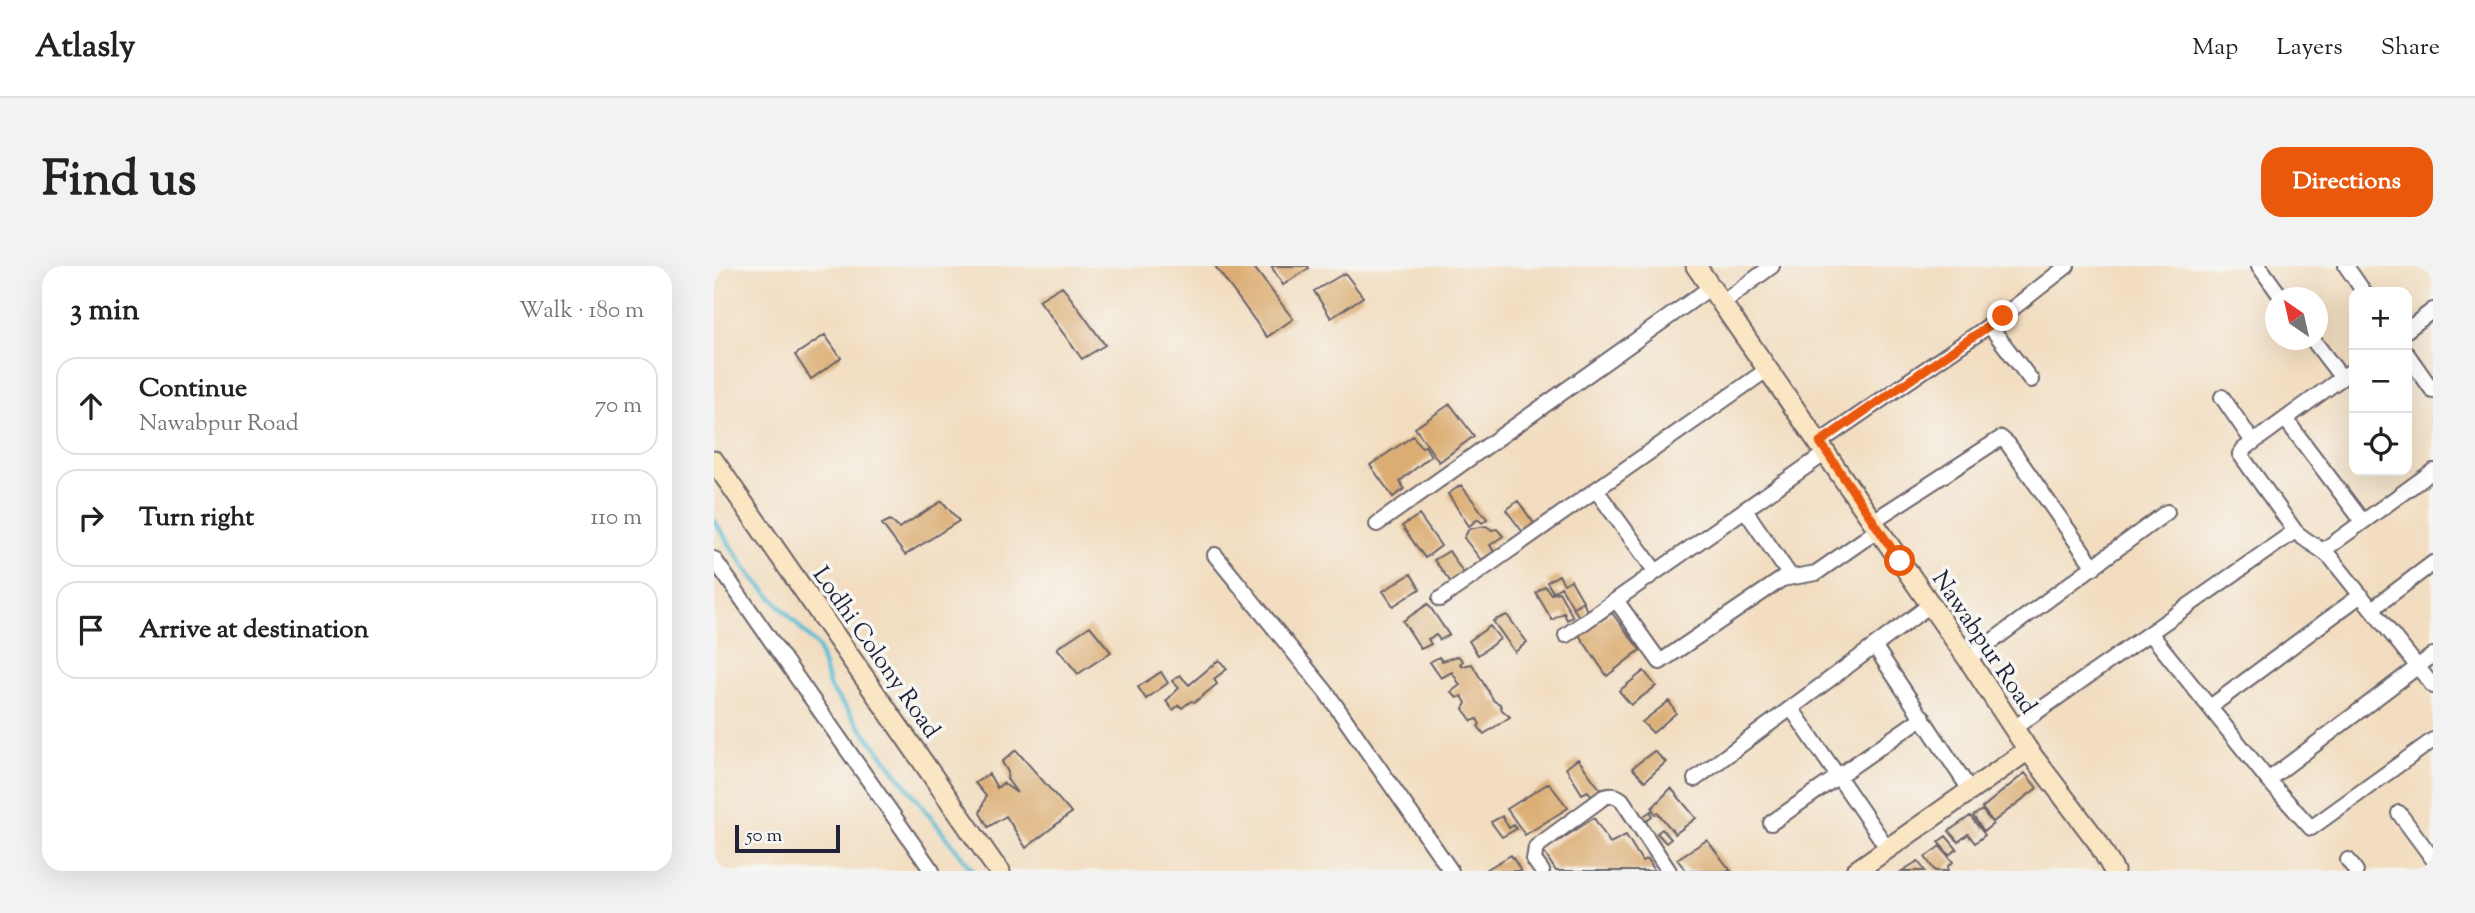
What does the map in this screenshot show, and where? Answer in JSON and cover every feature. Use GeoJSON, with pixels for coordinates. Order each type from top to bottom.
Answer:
{"type":"FeatureCollection","features":[{"type":"Feature","properties":{"kind":"street","name":"Nawabpur Road"},"geometry":{"type":"LineString","coordinates":[[1696,266],[1823,447],[2028,750],[2115,871]]}},
{"type":"Feature","properties":{"kind":"street"},"geometry":{"type":"LineString","coordinates":[[1377,524],[1716,295],[1772,266]]}},
{"type":"Feature","properties":{"kind":"street"},"geometry":{"type":"LineString","coordinates":[[1566,635],[1745,510],[1823,447],[2067,266]]}},
{"type":"Feature","properties":{"kind":"street"},"geometry":{"type":"LineString","coordinates":[[2259,266],[2274,287]]}},
{"type":"Feature","properties":{"kind":"street"},"geometry":{"type":"LineString","coordinates":[[2346,266],[2361,287]]}},
{"type":"Feature","properties":{"kind":"street"},"geometry":{"type":"LineString","coordinates":[[2412,326],[2433,310]]}},
{"type":"Feature","properties":{"kind":"street"},"geometry":{"type":"LineString","coordinates":[[1989,326],[2031,380]]}},
{"type":"Feature","properties":{"kind":"street"},"geometry":{"type":"LineString","coordinates":[[2321,350],[2342,378]]}},
{"type":"Feature","properties":{"kind":"street"},"geometry":{"type":"LineString","coordinates":[[2412,361],[2433,391]]}},
{"type":"Feature","properties":{"kind":"street"},"geometry":{"type":"LineString","coordinates":[[1440,599],[1768,369]]}},
{"type":"Feature","properties":{"kind":"street"},"geometry":{"type":"LineString","coordinates":[[2349,373],[2240,454],[2295,531],[2305,541],[2324,550],[2433,686]]}},
{"type":"Feature","properties":{"kind":"street"},"geometry":{"type":"LineString","coordinates":[[2222,397],[2253,442]]}},
{"type":"Feature","properties":{"kind":"street"},"geometry":{"type":"LineString","coordinates":[[2286,420],[2360,518]]}},
{"type":"Feature","properties":{"kind":"street"},"geometry":{"type":"LineString","coordinates":[[1616,600],[1660,662],[1782,579],[1816,573],[1876,525],[2001,438],[2008,444],[2094,567]]}},
{"type":"Feature","properties":{"kind":"street","name":"Lodhi Colony Road"},"geometry":{"type":"LineString","coordinates":[[714,461],[990,869]]}},
{"type":"Feature","properties":{"kind":"street"},"geometry":{"type":"LineString","coordinates":[[2324,550],[2433,471]]}},
{"type":"Feature","properties":{"kind":"street"},"geometry":{"type":"LineString","coordinates":[[1596,490],[1656,572]]}},
{"type":"Feature","properties":{"kind":"street"},"geometry":{"type":"LineString","coordinates":[[1745,510],[1791,577]]}},
{"type":"Feature","properties":{"kind":"street"},"geometry":{"type":"LineString","coordinates":[[1968,659],[2168,512]]}},
{"type":"Feature","properties":{"kind":"street"},"geometry":{"type":"LineString","coordinates":[[2014,728],[2295,531]]}},
{"type":"Feature","properties":{"kind":"street"},"geometry":{"type":"LineString","coordinates":[[1215,555],[1326,692],[1451,871]]}},
{"type":"Feature","properties":{"kind":"street"},"geometry":{"type":"LineString","coordinates":[[714,559],[932,871]]}},
{"type":"Feature","properties":{"kind":"street"},"geometry":{"type":"LineString","coordinates":[[2372,609],[2433,563]]}},
{"type":"Feature","properties":{"kind":"street"},"geometry":{"type":"LineString","coordinates":[[2210,707],[2361,595]]}},
{"type":"Feature","properties":{"kind":"street"},"geometry":{"type":"LineString","coordinates":[[1695,779],[1930,605]]}},
{"type":"Feature","properties":{"kind":"street"},"geometry":{"type":"LineString","coordinates":[[2150,634],[2268,780],[2311,828],[2433,740]]}},
{"type":"Feature","properties":{"kind":"street"},"geometry":{"type":"LineString","coordinates":[[1875,647],[1970,790]]}},
{"type":"Feature","properties":{"kind":"street"},"geometry":{"type":"LineString","coordinates":[[2268,780],[2433,655]]}},
{"type":"Feature","properties":{"kind":"street"},"geometry":{"type":"LineString","coordinates":[[1791,708],[1888,849]]}},
{"type":"Feature","properties":{"kind":"street"},"geometry":{"type":"LineString","coordinates":[[1770,823],[1923,717]]}},
{"type":"Feature","properties":{"kind":"street"},"geometry":{"type":"LineString","coordinates":[[1856,871],[2028,750]]}},
{"type":"Feature","properties":{"kind":"street"},"geometry":{"type":"LineString","coordinates":[[1542,871],[1534,860],[1536,847],[1604,797],[1610,796],[1617,796],[1622,800],[1669,871]]}},
{"type":"Feature","properties":{"kind":"street"},"geometry":{"type":"LineString","coordinates":[[2399,813],[2433,859]]}},
{"type":"Feature","properties":{"kind":"building"},"geometry":{"type":"Polygon","coordinates":[[[1215,266],[1253,266],[1293,319],[1267,337],[1215,266]]]}},
{"type":"Feature","properties":{"kind":"building"},"geometry":{"type":"Polygon","coordinates":[[[1271,266],[1308,266],[1309,268],[1283,285],[1271,266]]]}},
{"type":"Feature","properties":{"kind":"building"},"geometry":{"type":"Polygon","coordinates":[[[1345,273],[1363,297],[1331,318],[1314,291],[1345,273]]]}},
{"type":"Feature","properties":{"kind":"building"},"geometry":{"type":"Polygon","coordinates":[[[1062,286],[1105,345],[1082,359],[1039,300],[1062,286]]]}},
{"type":"Feature","properties":{"kind":"building"},"geometry":{"type":"Polygon","coordinates":[[[825,335],[841,358],[811,379],[795,355],[825,335]]]}},
{"type":"Feature","properties":{"kind":"building"},"geometry":{"type":"Polygon","coordinates":[[[1450,404],[1474,436],[1439,462],[1415,428],[1450,404]]]}},
{"type":"Feature","properties":{"kind":"building"},"geometry":{"type":"Polygon","coordinates":[[[1413,436],[1421,447],[1425,446],[1431,456],[1400,481],[1404,489],[1393,497],[1370,465],[1413,436]]]}},
{"type":"Feature","properties":{"kind":"building"},"geometry":{"type":"Polygon","coordinates":[[[1461,485],[1487,519],[1482,523],[1478,519],[1469,526],[1448,494],[1461,485]]]}},
{"type":"Feature","properties":{"kind":"building"},"geometry":{"type":"Polygon","coordinates":[[[942,501],[959,521],[905,555],[882,524],[890,520],[899,528],[942,501]]]}},
{"type":"Feature","properties":{"kind":"building"},"geometry":{"type":"Polygon","coordinates":[[[1518,501],[1535,525],[1525,535],[1506,510],[1518,501]]]}},
{"type":"Feature","properties":{"kind":"building"},"geometry":{"type":"Polygon","coordinates":[[[1419,515],[1441,546],[1425,558],[1402,526],[1419,515]]]}},
{"type":"Feature","properties":{"kind":"building"},"geometry":{"type":"Polygon","coordinates":[[[1486,526],[1492,530],[1497,529],[1503,536],[1490,545],[1494,552],[1481,560],[1464,538],[1469,529],[1486,526]]]}},
{"type":"Feature","properties":{"kind":"building"},"geometry":{"type":"Polygon","coordinates":[[[1449,551],[1466,577],[1454,586],[1434,560],[1449,551]]]}},
{"type":"Feature","properties":{"kind":"building"},"geometry":{"type":"Polygon","coordinates":[[[1411,574],[1420,589],[1393,606],[1383,591],[1411,574]]]}},
{"type":"Feature","properties":{"kind":"building"},"geometry":{"type":"Polygon","coordinates":[[[1559,575],[1564,584],[1571,580],[1583,601],[1573,607],[1561,587],[1553,592],[1547,582],[1559,575]]]}},
{"type":"Feature","properties":{"kind":"building"},"geometry":{"type":"Polygon","coordinates":[[[1545,586],[1551,594],[1559,592],[1573,617],[1567,620],[1564,613],[1552,620],[1536,593],[1545,586]]]}},
{"type":"Feature","properties":{"kind":"building"},"geometry":{"type":"Polygon","coordinates":[[[1583,601],[1588,615],[1581,619],[1573,608],[1583,601]]]}},
{"type":"Feature","properties":{"kind":"building"},"geometry":{"type":"Polygon","coordinates":[[[1428,604],[1449,635],[1440,640],[1436,635],[1428,639],[1431,644],[1421,649],[1403,621],[1428,604]]]}},
{"type":"Feature","properties":{"kind":"building"},"geometry":{"type":"Polygon","coordinates":[[[1612,613],[1640,650],[1607,676],[1579,635],[1612,613]]]}},
{"type":"Feature","properties":{"kind":"building"},"geometry":{"type":"Polygon","coordinates":[[[1507,615],[1527,642],[1515,652],[1493,621],[1507,615]]]}},
{"type":"Feature","properties":{"kind":"building"},"geometry":{"type":"Polygon","coordinates":[[[1090,626],[1111,652],[1078,674],[1057,648],[1090,626]]]}},
{"type":"Feature","properties":{"kind":"building"},"geometry":{"type":"Polygon","coordinates":[[[1490,626],[1500,639],[1478,655],[1469,641],[1490,626]]]}},
{"type":"Feature","properties":{"kind":"building"},"geometry":{"type":"Polygon","coordinates":[[[1458,656],[1463,661],[1460,664],[1462,666],[1472,664],[1494,701],[1500,704],[1510,717],[1484,734],[1477,719],[1472,721],[1463,709],[1466,703],[1462,696],[1457,698],[1451,692],[1460,685],[1452,672],[1441,678],[1430,662],[1439,657],[1442,661],[1458,656]]]}},
{"type":"Feature","properties":{"kind":"building"},"geometry":{"type":"Polygon","coordinates":[[[1219,660],[1227,669],[1214,679],[1217,684],[1195,702],[1191,701],[1182,708],[1179,705],[1173,710],[1166,701],[1179,688],[1172,681],[1180,675],[1189,685],[1219,660]]]}},
{"type":"Feature","properties":{"kind":"building"},"geometry":{"type":"Polygon","coordinates":[[[1644,671],[1656,686],[1631,705],[1619,691],[1644,671]]]}},
{"type":"Feature","properties":{"kind":"building"},"geometry":{"type":"Polygon","coordinates":[[[1161,672],[1168,683],[1146,699],[1138,687],[1161,672]]]}},
{"type":"Feature","properties":{"kind":"building"},"geometry":{"type":"Polygon","coordinates":[[[1669,701],[1676,713],[1653,733],[1642,722],[1669,701]]]}},
{"type":"Feature","properties":{"kind":"building"},"geometry":{"type":"Polygon","coordinates":[[[1016,750],[1071,813],[1026,848],[1006,816],[988,827],[980,813],[986,796],[975,783],[989,774],[997,788],[1003,783],[1017,793],[1007,779],[1008,772],[1002,762],[1016,750]]]}},
{"type":"Feature","properties":{"kind":"building"},"geometry":{"type":"Polygon","coordinates":[[[1654,751],[1666,762],[1645,781],[1632,768],[1654,751]]]}},
{"type":"Feature","properties":{"kind":"building"},"geometry":{"type":"Polygon","coordinates":[[[1578,759],[1602,792],[1593,798],[1588,791],[1582,794],[1566,768],[1578,759]]]}},
{"type":"Feature","properties":{"kind":"building"},"geometry":{"type":"Polygon","coordinates":[[[2025,773],[2037,788],[1993,822],[1982,808],[2025,773]]]}},
{"type":"Feature","properties":{"kind":"building"},"geometry":{"type":"Polygon","coordinates":[[[1549,783],[1568,808],[1525,835],[1507,809],[1549,783]]]}},
{"type":"Feature","properties":{"kind":"building"},"geometry":{"type":"Polygon","coordinates":[[[1671,788],[1696,818],[1675,834],[1652,808],[1671,788]]]}},
{"type":"Feature","properties":{"kind":"building"},"geometry":{"type":"Polygon","coordinates":[[[1982,810],[1993,824],[1984,831],[1973,816],[1982,810]]]}},
{"type":"Feature","properties":{"kind":"building"},"geometry":{"type":"Polygon","coordinates":[[[1651,811],[1652,817],[1645,822],[1641,818],[1651,811]]]}},
{"type":"Feature","properties":{"kind":"building"},"geometry":{"type":"Polygon","coordinates":[[[1502,816],[1509,828],[1514,825],[1516,829],[1502,837],[1491,822],[1502,816]]]}},
{"type":"Feature","properties":{"kind":"building"},"geometry":{"type":"Polygon","coordinates":[[[1970,816],[1985,835],[1975,843],[1968,834],[1958,842],[1949,831],[1970,816]]]}},
{"type":"Feature","properties":{"kind":"building"},"geometry":{"type":"Polygon","coordinates":[[[1594,818],[1610,843],[1626,835],[1642,861],[1648,859],[1655,871],[1556,871],[1543,851],[1594,818]]]}},
{"type":"Feature","properties":{"kind":"building"},"geometry":{"type":"Polygon","coordinates":[[[1662,829],[1671,839],[1666,843],[1657,833],[1662,829]]]}},
{"type":"Feature","properties":{"kind":"building"},"geometry":{"type":"Polygon","coordinates":[[[1946,836],[1957,849],[1949,855],[1938,842],[1946,836]]]}},
{"type":"Feature","properties":{"kind":"building"},"geometry":{"type":"Polygon","coordinates":[[[1707,840],[1731,871],[1686,871],[1677,859],[1707,840]]]}},
{"type":"Feature","properties":{"kind":"building"},"geometry":{"type":"Polygon","coordinates":[[[1940,846],[1953,862],[1948,866],[1948,871],[1935,871],[1925,857],[1940,846]]]}},
{"type":"Feature","properties":{"kind":"building"},"geometry":{"type":"Polygon","coordinates":[[[1511,855],[1521,871],[1484,871],[1511,855]]]}},
{"type":"Feature","properties":{"kind":"building"},"geometry":{"type":"Polygon","coordinates":[[[1918,861],[1925,871],[1902,871],[1918,861]]]}},
{"type":"Feature","properties":{"kind":"waterway"},"geometry":{"type":"LineString","coordinates":[[714,520],[749,573],[818,647],[830,688],[973,871]]}},
{"type":"Feature","properties":{"kind":"route"},"geometry":{"type":"LineString","coordinates":[[1900,561],[1820,442],[2003,316]]}}]}
